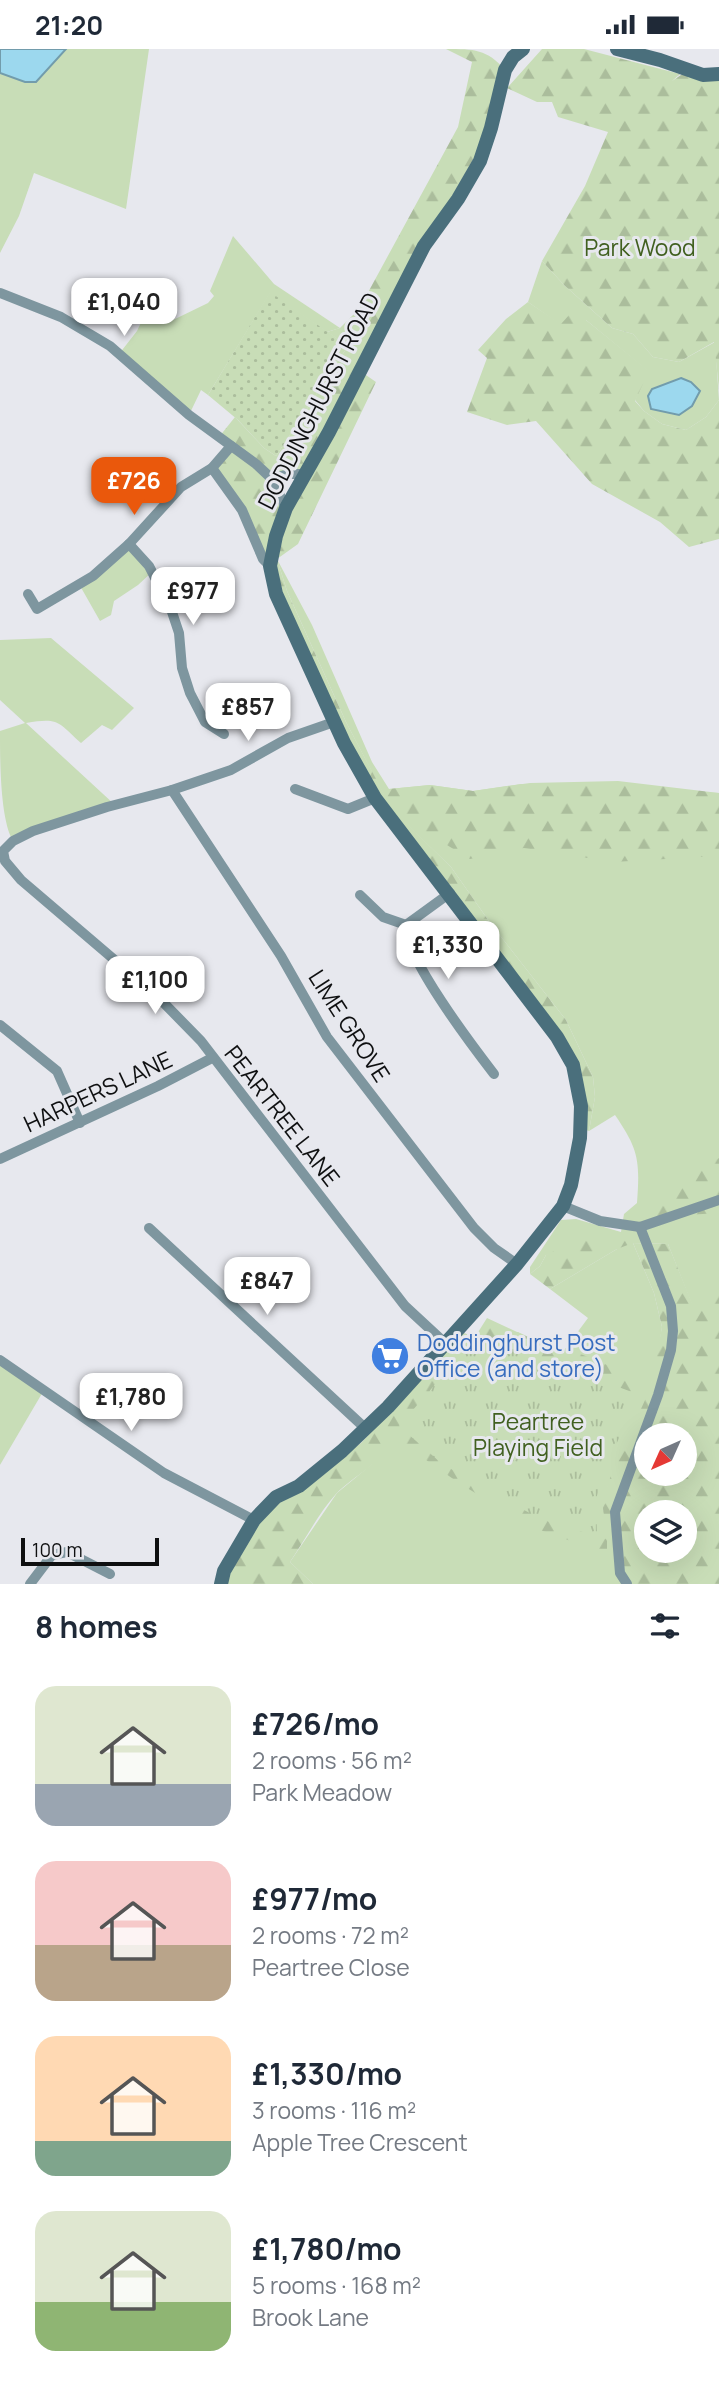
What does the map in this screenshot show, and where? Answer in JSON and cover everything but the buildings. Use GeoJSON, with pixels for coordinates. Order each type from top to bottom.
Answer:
{"type":"FeatureCollection","features":[{"type":"Feature","properties":{"kind":"street","name":"DODDINGHURST ROAD"},"geometry":{"type":"LineString","coordinates":[[221,1584],[224,1571],[254,1520],[276,1497],[315,1474],[365,1428],[446,1344],[517,1264],[563,1206],[571,1185],[580,1138],[581,1106],[573,1065],[557,1037],[450,893],[375,798],[334,722],[276,594],[270,566],[276,536],[286,508],[424,246],[458,199],[480,161],[505,70],[513,57],[523,49]]}},
{"type":"Feature","properties":{"kind":"street"},"geometry":{"type":"LineString","coordinates":[[617,49],[703,75],[719,74]]}},
{"type":"Feature","properties":{"kind":"street"},"geometry":{"type":"LineString","coordinates":[[0,293],[61,317],[110,346],[189,415],[272,479],[286,508]]}},
{"type":"Feature","properties":{"kind":"street"},"geometry":{"type":"LineString","coordinates":[[28,594],[37,609],[93,576],[130,544],[181,487],[212,468],[231,446]]}},
{"type":"Feature","properties":{"kind":"street"},"geometry":{"type":"LineString","coordinates":[[212,468],[242,510],[262,559],[270,566]]}},
{"type":"Feature","properties":{"kind":"street"},"geometry":{"type":"LineString","coordinates":[[272,479],[288,474],[305,474]]}},
{"type":"Feature","properties":{"kind":"street"},"geometry":{"type":"LineString","coordinates":[[130,544],[149,566],[171,609],[179,633],[182,668],[190,693],[205,722],[224,734]]}},
{"type":"Feature","properties":{"kind":"street","name":"PEARTREE LANE"},"geometry":{"type":"LineString","coordinates":[[334,722],[288,738],[231,770],[33,831],[13,841],[1,851],[5,861],[20,880],[158,997],[201,1041],[405,1306],[446,1344]]}},
{"type":"Feature","properties":{"kind":"street"},"geometry":{"type":"LineString","coordinates":[[295,789],[348,809],[375,798]]}},
{"type":"Feature","properties":{"kind":"street","name":"LIME GROVE"},"geometry":{"type":"LineString","coordinates":[[172,790],[287,966],[327,1037],[474,1229],[494,1248],[517,1264]]}},
{"type":"Feature","properties":{"kind":"street"},"geometry":{"type":"LineString","coordinates":[[450,893],[406,925],[405,933],[410,948],[458,1028],[494,1074]]}},
{"type":"Feature","properties":{"kind":"street"},"geometry":{"type":"LineString","coordinates":[[360,895],[383,917],[406,925]]}},
{"type":"Feature","properties":{"kind":"street"},"geometry":{"type":"LineString","coordinates":[[0,1025],[57,1071],[80,1123]]}},
{"type":"Feature","properties":{"kind":"street","name":"HARPERS LANE"},"geometry":{"type":"LineString","coordinates":[[0,1159],[212,1058]]}},
{"type":"Feature","properties":{"kind":"street"},"geometry":{"type":"LineString","coordinates":[[563,1206],[600,1221],[640,1227],[719,1200]]}},
{"type":"Feature","properties":{"kind":"street"},"geometry":{"type":"LineString","coordinates":[[627,1584],[620,1573],[615,1512],[658,1395],[671,1350],[673,1331],[671,1306],[640,1227]]}},
{"type":"Feature","properties":{"kind":"street"},"geometry":{"type":"LineString","coordinates":[[149,1228],[365,1428]]}},
{"type":"Feature","properties":{"kind":"street"},"geometry":{"type":"LineString","coordinates":[[0,1360],[164,1473],[254,1520]]}},
{"type":"Feature","properties":{"kind":"street"},"geometry":{"type":"LineString","coordinates":[[30,1584],[52,1555],[67,1552],[110,1574]]}},
{"type":"Feature","properties":{"kind":"green space"},"geometry":{"type":"Polygon","coordinates":[[[0,49],[149,49],[126,209],[34,173],[19,216],[0,253],[0,49]]]}},
{"type":"Feature","properties":{"kind":"green space"},"geometry":{"type":"Polygon","coordinates":[[[446,49],[464,49],[486,54],[505,70],[491,128],[424,246],[363,373],[376,382],[298,544],[277,559],[287,591],[346,722],[384,794],[389,789],[430,785],[473,791],[530,783],[618,781],[719,793],[719,856],[613,862],[524,848],[470,859],[399,816],[451,867],[491,924],[566,1020],[593,1077],[595,1097],[589,1131],[580,1128],[573,1065],[375,798],[242,510],[212,468],[231,446],[219,437],[235,417],[264,448],[276,456],[348,346],[327,332],[340,328],[359,309],[458,127],[472,62],[446,49]],[[305,474],[273,479],[285,508],[305,474]]]}},
{"type":"Feature","properties":{"kind":"green space","name":"Park Wood"},"geometry":{"type":"Polygon","coordinates":[[[542,49],[584,49],[680,74],[672,81],[684,73],[719,80],[719,390],[714,342],[679,362],[653,357],[633,334],[612,328],[564,285],[542,261],[585,186],[608,132],[558,117],[552,102],[537,102],[507,88],[542,49]]]}},
{"type":"Feature","properties":{"kind":"green space"},"geometry":{"type":"Polygon","coordinates":[[[233,236],[274,284],[340,328],[327,332],[270,293],[208,395],[201,390],[189,415],[119,354],[137,331],[148,308],[173,320],[208,303],[214,296],[210,291],[233,236]]]}},
{"type":"Feature","properties":{"kind":"green space"},"geometry":{"type":"Polygon","coordinates":[[[542,261],[564,285],[612,328],[633,334],[653,357],[679,362],[715,342],[719,400],[706,417],[686,430],[662,424],[644,411],[635,400],[648,371],[586,320],[561,325],[528,302],[542,261]]]}},
{"type":"Feature","properties":{"kind":"green space"},"geometry":{"type":"Polygon","coordinates":[[[270,292],[348,346],[276,456],[208,395],[270,292]]]}},
{"type":"Feature","properties":{"kind":"green space","name":"Park Wood"},"geometry":{"type":"Polygon","coordinates":[[[528,302],[561,324],[570,314],[586,320],[649,371],[635,401],[662,424],[686,430],[706,417],[719,400],[719,539],[689,547],[660,522],[592,484],[536,421],[507,425],[467,412],[487,358],[478,350],[506,319],[528,302]]]}},
{"type":"Feature","properties":{"kind":"green space"},"geometry":{"type":"Polygon","coordinates":[[[129,544],[152,572],[114,601],[111,615],[100,621],[79,584],[129,544]]]}},
{"type":"Feature","properties":{"kind":"green space"},"geometry":{"type":"Polygon","coordinates":[[[277,559],[312,625],[372,762],[389,789],[430,785],[473,791],[521,784],[719,793],[719,1334],[695,1312],[668,1244],[633,1243],[654,1293],[662,1327],[656,1368],[647,1398],[608,1486],[603,1509],[631,1584],[313,1584],[290,1562],[337,1493],[372,1464],[399,1426],[475,1337],[518,1332],[562,1353],[588,1318],[550,1289],[617,1249],[546,1255],[540,1266],[530,1274],[530,1267],[561,1220],[576,1219],[621,1232],[624,1214],[637,1203],[638,1166],[629,1138],[615,1115],[589,1131],[595,1097],[593,1077],[566,1020],[491,924],[451,867],[396,814],[346,722],[287,591],[277,559]]]}},
{"type":"Feature","properties":{"kind":"green space"},"geometry":{"type":"Polygon","coordinates":[[[51,638],[134,708],[112,730],[102,725],[81,743],[52,721],[26,723],[115,805],[13,841],[3,804],[0,731],[25,723],[0,700],[0,640],[51,638]]]}},
{"type":"Feature","properties":{"kind":"green space"},"geometry":{"type":"Polygon","coordinates":[[[719,1158],[719,1213],[653,1217],[683,1179],[719,1158]]]}},
{"type":"Feature","properties":{"kind":"green space"},"geometry":{"type":"Polygon","coordinates":[[[626,1234],[633,1243],[617,1249],[550,1289],[530,1274],[540,1266],[546,1255],[586,1235],[626,1234]]]}},
{"type":"Feature","properties":{"kind":"green space"},"geometry":{"type":"Polygon","coordinates":[[[633,1243],[668,1244],[692,1303],[719,1295],[719,1584],[631,1584],[614,1546],[603,1508],[608,1484],[634,1425],[634,1486],[697,1486],[697,1423],[635,1423],[646,1398],[478,1335],[400,1426],[541,1519],[607,1539],[607,1554],[529,1526],[459,1483],[393,1437],[383,1454],[329,1502],[290,1562],[313,1584],[221,1584],[254,1520],[361,1443],[464,1333],[475,1337],[487,1318],[562,1353],[566,1348],[651,1383],[662,1327],[654,1293],[633,1243]]]}},
{"type":"Feature","properties":{"kind":"green space","name":"Peartree Playing Field"},"geometry":{"type":"Polygon","coordinates":[[[478,1335],[640,1395],[607,1463],[596,1499],[597,1536],[541,1519],[492,1493],[441,1463],[399,1426],[478,1335]]]}},
{"type":"Feature","properties":{"kind":"green space"},"geometry":{"type":"Polygon","coordinates":[[[0,1360],[44,1390],[0,1465],[0,1360]]]}},
{"type":"Feature","properties":{"kind":"water"},"geometry":{"type":"Polygon","coordinates":[[[0,49],[66,49],[36,82],[25,82],[0,73],[0,49]]]}},
{"type":"Feature","properties":{"kind":"water"},"geometry":{"type":"Polygon","coordinates":[[[681,378],[691,382],[700,391],[692,406],[679,415],[651,409],[648,396],[652,389],[681,378]]]}},
{"type":"Feature","properties":{"kind":"place","name":"Doddinghurst Post Office (and store)"},"geometry":{"type":"Point","coordinates":[390,1356]}}]}
